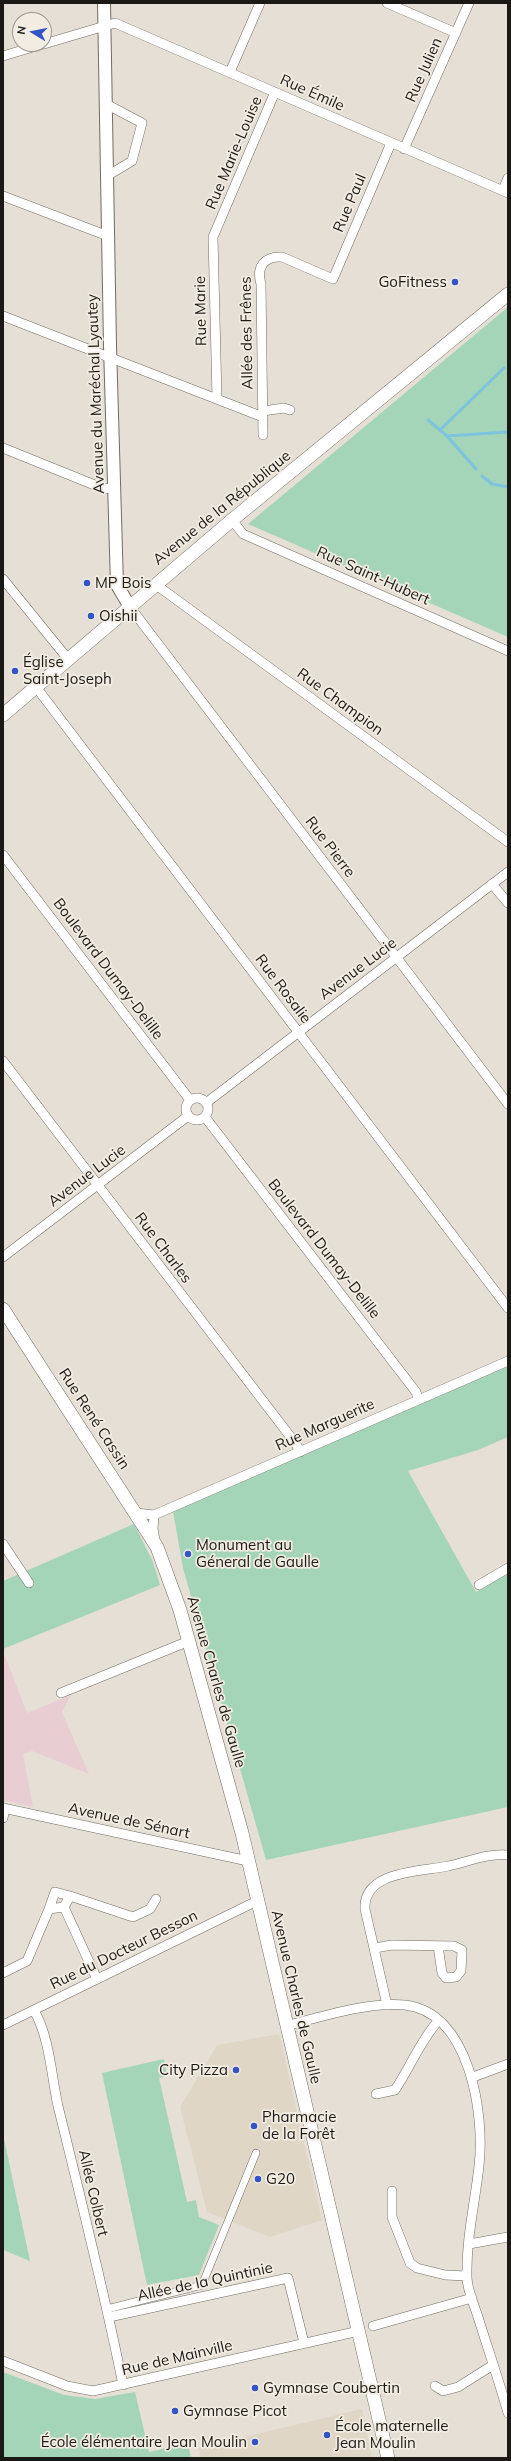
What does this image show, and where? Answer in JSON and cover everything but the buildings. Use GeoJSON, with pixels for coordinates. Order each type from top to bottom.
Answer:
{"type":"FeatureCollection","features":[{"type":"Feature","properties":{"kind":"main road","name":"Avenue de la République"},"geometry":{"type":"LineString","coordinates":[[3,715],[155,584],[508,294]]}},
{"type":"Feature","properties":{"kind":"main road","name":"Rue René Cassin"},"geometry":{"type":"LineString","coordinates":[[5,1315],[157,1547]]}},
{"type":"Feature","properties":{"kind":"main road","name":"Avenue Charles de Gaulle"},"geometry":{"type":"LineString","coordinates":[[157,1547],[180,1610],[189,1641],[248,1861],[388,2458]]}},
{"type":"Feature","properties":{"kind":"street","name":"Avenue du Maréchal Lyautey"},"geometry":{"type":"LineString","coordinates":[[104,3],[108,236],[118,585],[130,607]]}},
{"type":"Feature","properties":{"kind":"street"},"geometry":{"type":"LineString","coordinates":[[230,72],[260,3]]}},
{"type":"Feature","properties":{"kind":"street"},"geometry":{"type":"LineString","coordinates":[[387,3],[456,33]]}},
{"type":"Feature","properties":{"kind":"street","name":"Rue Julien"},"geometry":{"type":"LineString","coordinates":[[404,148],[469,3]]}},
{"type":"Feature","properties":{"kind":"street","name":"Rue Émile"},"geometry":{"type":"LineString","coordinates":[[105,25],[115,23],[506,192]]}},
{"type":"Feature","properties":{"kind":"street"},"geometry":{"type":"LineString","coordinates":[[52,41],[105,25]]}},
{"type":"Feature","properties":{"kind":"street"},"geometry":{"type":"LineString","coordinates":[[3,56],[16,52]]}},
{"type":"Feature","properties":{"kind":"street","name":"Rue Marie-Louise"},"geometry":{"type":"LineString","coordinates":[[218,226],[275,92]]}},
{"type":"Feature","properties":{"kind":"street"},"geometry":{"type":"LineString","coordinates":[[106,104],[142,123],[132,161],[107,176]]}},
{"type":"Feature","properties":{"kind":"street","name":"Rue Paul"},"geometry":{"type":"LineString","coordinates":[[334,275],[392,143]]}},
{"type":"Feature","properties":{"kind":"street"},"geometry":{"type":"LineString","coordinates":[[506,192],[508,178]]}},
{"type":"Feature","properties":{"kind":"street"},"geometry":{"type":"LineString","coordinates":[[3,196],[108,236]]}},
{"type":"Feature","properties":{"kind":"street","name":"Rue Marie"},"geometry":{"type":"LineString","coordinates":[[217,398],[213,237],[218,226]]}},
{"type":"Feature","properties":{"kind":"street","name":"Allée des Frênes"},"geometry":{"type":"LineString","coordinates":[[263,435],[260,284],[258,276],[260,267],[264,262],[273,257],[282,257],[333,279],[334,275]]}},
{"type":"Feature","properties":{"kind":"street"},"geometry":{"type":"LineString","coordinates":[[3,316],[217,398],[263,414],[284,408],[290,410]]}},
{"type":"Feature","properties":{"kind":"street"},"geometry":{"type":"LineString","coordinates":[[3,448],[102,488],[115,490]]}},
{"type":"Feature","properties":{"kind":"street","name":"Rue Saint-Hubert"},"geometry":{"type":"LineString","coordinates":[[232,520],[243,534],[508,651]]}},
{"type":"Feature","properties":{"kind":"street"},"geometry":{"type":"LineString","coordinates":[[3,579],[68,659]]}},
{"type":"Feature","properties":{"kind":"street","name":"Rue Champion"},"geometry":{"type":"LineString","coordinates":[[155,584],[508,842]]}},
{"type":"Feature","properties":{"kind":"street","name":"Rue Pierre"},"geometry":{"type":"LineString","coordinates":[[130,607],[508,1104]]}},
{"type":"Feature","properties":{"kind":"street","name":"Rue Rosalie"},"geometry":{"type":"LineString","coordinates":[[36,687],[508,1308]]}},
{"type":"Feature","properties":{"kind":"street","name":"Boulevard Dumay-Delille"},"geometry":{"type":"LineString","coordinates":[[3,855],[190,1100]]}},
{"type":"Feature","properties":{"kind":"street","name":"Avenue Lucie"},"geometry":{"type":"LineString","coordinates":[[206,1103],[508,872]]}},
{"type":"Feature","properties":{"kind":"street"},"geometry":{"type":"LineString","coordinates":[[492,884],[508,903]]}},
{"type":"Feature","properties":{"kind":"street","name":"Rue Charles"},"geometry":{"type":"LineString","coordinates":[[3,1061],[296,1444],[300,1452]]}},
{"type":"Feature","properties":{"kind":"street"},"geometry":{"type":"LineString","coordinates":[[201,1098],[206,1103],[208,1109],[205,1117],[195,1120],[188,1116],[186,1106],[190,1100],[201,1098]]}},
{"type":"Feature","properties":{"kind":"street","name":"Avenue Lucie"},"geometry":{"type":"LineString","coordinates":[[3,1257],[188,1116]]}},
{"type":"Feature","properties":{"kind":"street","name":"Boulevard Dumay-Delille"},"geometry":{"type":"LineString","coordinates":[[205,1117],[416,1392],[418,1399]]}},
{"type":"Feature","properties":{"kind":"street","name":"Rue Marguerite"},"geometry":{"type":"LineString","coordinates":[[136,1513],[154,1515],[508,1361]]}},
{"type":"Feature","properties":{"kind":"street"},"geometry":{"type":"LineString","coordinates":[[154,1515],[153,1529],[157,1547]]}},
{"type":"Feature","properties":{"kind":"street"},"geometry":{"type":"LineString","coordinates":[[3,1544],[29,1583]]}},
{"type":"Feature","properties":{"kind":"street"},"geometry":{"type":"LineString","coordinates":[[478,1584],[508,1568]]}},
{"type":"Feature","properties":{"kind":"street"},"geometry":{"type":"LineString","coordinates":[[61,1693],[189,1641]]}},
{"type":"Feature","properties":{"kind":"street"},"geometry":{"type":"LineString","coordinates":[[3,1818],[4,1808]]}},
{"type":"Feature","properties":{"kind":"street","name":"Avenue de Sénart"},"geometry":{"type":"LineString","coordinates":[[4,1808],[248,1861]]}},
{"type":"Feature","properties":{"kind":"street"},"geometry":{"type":"LineString","coordinates":[[387,2005],[365,1901],[368,1894],[378,1883],[397,1874],[448,1866],[496,1854],[508,1855]]}},
{"type":"Feature","properties":{"kind":"street"},"geometry":{"type":"LineString","coordinates":[[3,1973],[27,1961],[55,1892],[133,1917],[150,1909],[156,1899]]}},
{"type":"Feature","properties":{"kind":"street"},"geometry":{"type":"LineString","coordinates":[[64,1907],[70,1896]]}},
{"type":"Feature","properties":{"kind":"street","name":"Rue du Docteur Besson"},"geometry":{"type":"LineString","coordinates":[[3,2024],[257,1901]]}},
{"type":"Feature","properties":{"kind":"street"},"geometry":{"type":"LineString","coordinates":[[48,1909],[64,1907]]}},
{"type":"Feature","properties":{"kind":"street"},"geometry":{"type":"LineString","coordinates":[[64,1907],[97,1979]]}},
{"type":"Feature","properties":{"kind":"street"},"geometry":{"type":"LineString","coordinates":[[375,1948],[392,1945],[438,1946]]}},
{"type":"Feature","properties":{"kind":"street"},"geometry":{"type":"LineString","coordinates":[[286,2026],[348,2011],[387,2005],[405,2005],[424,2010],[438,2021],[452,2036],[473,2077],[480,2140],[480,2165],[469,2224],[467,2276],[472,2298],[508,2413]]}},
{"type":"Feature","properties":{"kind":"street","name":"Allée Colbert"},"geometry":{"type":"LineString","coordinates":[[34,2010],[42,2024],[55,2094],[108,2313],[123,2385]]}},
{"type":"Feature","properties":{"kind":"street"},"geometry":{"type":"LineString","coordinates":[[376,2094],[395,2090],[406,2073],[423,2038],[438,2021]]}},
{"type":"Feature","properties":{"kind":"street"},"geometry":{"type":"LineString","coordinates":[[473,2077],[508,2064]]}},
{"type":"Feature","properties":{"kind":"street"},"geometry":{"type":"LineString","coordinates":[[108,2313],[202,2285],[256,2153]]}},
{"type":"Feature","properties":{"kind":"street"},"geometry":{"type":"LineString","coordinates":[[392,2190],[392,2217],[410,2263],[417,2268],[445,2275],[467,2276]]}},
{"type":"Feature","properties":{"kind":"street"},"geometry":{"type":"LineString","coordinates":[[469,2244],[508,2237]]}},
{"type":"Feature","properties":{"kind":"street","name":"Allée de la Quintinie"},"geometry":{"type":"LineString","coordinates":[[108,2313],[288,2278],[304,2343]]}},
{"type":"Feature","properties":{"kind":"street"},"geometry":{"type":"LineString","coordinates":[[373,2326],[472,2298]]}},
{"type":"Feature","properties":{"kind":"street","name":"Rue de Mainville"},"geometry":{"type":"LineString","coordinates":[[3,2361],[67,2386],[93,2391],[359,2331]]}},
{"type":"Feature","properties":{"kind":"street"},"geometry":{"type":"LineString","coordinates":[[435,2386],[443,2391],[458,2387],[493,2365]]}},
{"type":"Feature","properties":{"kind":"shaded area"},"geometry":{"type":"Polygon","coordinates":[[[5,1656],[27,1713],[71,1695],[62,1712],[89,1774],[32,1751],[23,1754],[33,1807],[3,1800],[3,1657],[5,1656]]]}},
{"type":"Feature","properties":{"kind":"shaded area"},"geometry":{"type":"Polygon","coordinates":[[[279,2034],[322,2220],[270,2237],[207,2212],[180,2107],[217,2045],[279,2034]]]}},
{"type":"Feature","properties":{"kind":"shaded area","name":"École maternelle Jean Moulin"},"geometry":{"type":"Polygon","coordinates":[[[362,2409],[372,2458],[201,2458],[198,2448],[362,2409]]]}},
{"type":"Feature","properties":{"kind":"green space"},"geometry":{"type":"Polygon","coordinates":[[[508,307],[508,637],[248,524],[508,307]]]}},
{"type":"Feature","properties":{"kind":"green space"},"geometry":{"type":"Polygon","coordinates":[[[508,1364],[508,1437],[478,1450],[408,1471],[476,1592],[508,1573],[508,1807],[266,1860],[183,1568],[173,1511],[508,1364]]]}},
{"type":"Feature","properties":{"kind":"green space"},"geometry":{"type":"Polygon","coordinates":[[[134,1524],[153,1562],[160,1585],[3,1649],[3,1581],[134,1524]]]}},
{"type":"Feature","properties":{"kind":"green space"},"geometry":{"type":"Polygon","coordinates":[[[164,2059],[167,2076],[159,2078],[187,2202],[196,2200],[199,2217],[219,2225],[199,2275],[147,2285],[102,2073],[164,2059]]]}},
{"type":"Feature","properties":{"kind":"green space"},"geometry":{"type":"Polygon","coordinates":[[[3,2134],[30,2261],[3,2250],[3,2134]]]}},
{"type":"Feature","properties":{"kind":"green space"},"geometry":{"type":"Polygon","coordinates":[[[3,2372],[64,2395],[95,2399],[135,2392],[149,2452],[188,2443],[191,2458],[3,2458],[3,2372]]]}},
{"type":"Feature","properties":{"kind":"waterway"},"geometry":{"type":"LineString","coordinates":[[440,430],[504,368]]}},
{"type":"Feature","properties":{"kind":"waterway"},"geometry":{"type":"LineString","coordinates":[[428,420],[447,436],[476,469]]}},
{"type":"Feature","properties":{"kind":"waterway"},"geometry":{"type":"LineString","coordinates":[[447,436],[508,432]]}},
{"type":"Feature","properties":{"kind":"waterway"},"geometry":{"type":"LineString","coordinates":[[482,476],[492,484],[508,487]]}},
{"type":"Feature","properties":{"kind":"place","name":"GoFitness"},"geometry":{"type":"Point","coordinates":[455,282]}},
{"type":"Feature","properties":{"kind":"place","name":"MP Bois"},"geometry":{"type":"Point","coordinates":[87,583]}},
{"type":"Feature","properties":{"kind":"place","name":"Oishii"},"geometry":{"type":"Point","coordinates":[91,616]}},
{"type":"Feature","properties":{"kind":"place","name":"Église Saint-Joseph"},"geometry":{"type":"Point","coordinates":[15,671]}},
{"type":"Feature","properties":{"kind":"place","name":"Monument au Géneral de Gaulle"},"geometry":{"type":"Point","coordinates":[188,1554]}},
{"type":"Feature","properties":{"kind":"place","name":"City Pizza"},"geometry":{"type":"Point","coordinates":[236,2070]}},
{"type":"Feature","properties":{"kind":"place","name":"Pharmacie de la Forêt"},"geometry":{"type":"Point","coordinates":[254,2126]}},
{"type":"Feature","properties":{"kind":"place","name":"G20"},"geometry":{"type":"Point","coordinates":[258,2179]}},
{"type":"Feature","properties":{"kind":"place","name":"Gymnase Coubertin"},"geometry":{"type":"Point","coordinates":[255,2388]}},
{"type":"Feature","properties":{"kind":"place","name":"Gymnase Picot"},"geometry":{"type":"Point","coordinates":[175,2411]}},
{"type":"Feature","properties":{"kind":"place","name":"École maternelle Jean Moulin"},"geometry":{"type":"Point","coordinates":[327,2435]}},
{"type":"Feature","properties":{"kind":"place","name":"École élémentaire Jean Moulin"},"geometry":{"type":"Point","coordinates":[255,2442]}}]}
